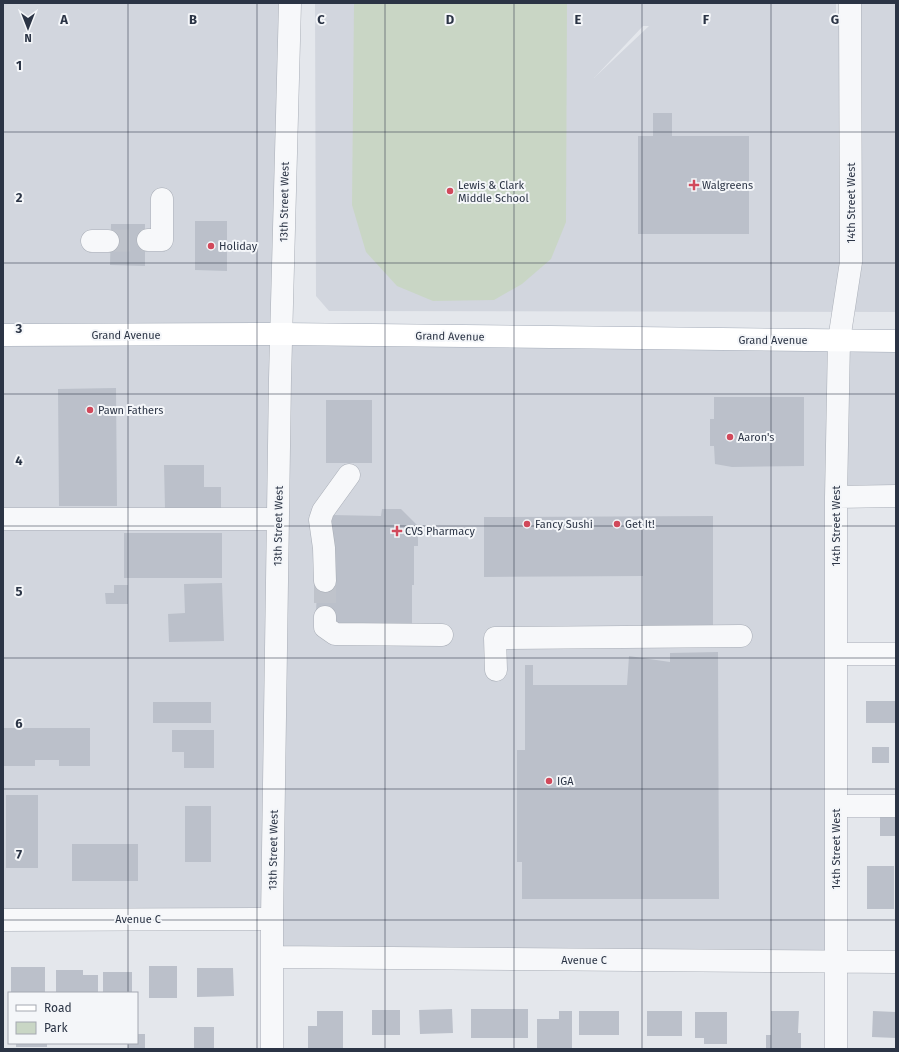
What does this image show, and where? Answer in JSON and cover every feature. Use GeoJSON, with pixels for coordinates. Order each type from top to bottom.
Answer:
{"type":"FeatureCollection","features":[{"type":"Feature","properties":{"kind":"main road","name":"Grand Avenue"},"geometry":{"type":"LineString","coordinates":[[3,335],[281,334],[896,341]]}},
{"type":"Feature","properties":{"kind":"street","name":"13th Street West"},"geometry":{"type":"LineString","coordinates":[[272,1049],[272,919],[281,334],[290,3]]}},
{"type":"Feature","properties":{"kind":"street","name":"14th Street West"},"geometry":{"type":"LineString","coordinates":[[836,1049],[836,497],[839,340],[851,262],[850,3]]}},
{"type":"Feature","properties":{"kind":"street"},"geometry":{"type":"LineString","coordinates":[[148,240],[162,240],[162,199]]}},
{"type":"Feature","properties":{"kind":"street"},"geometry":{"type":"LineString","coordinates":[[325,581],[324,548],[320,520],[323,511],[349,475]]}},
{"type":"Feature","properties":{"kind":"street"},"geometry":{"type":"LineString","coordinates":[[836,497],[896,496]]}},
{"type":"Feature","properties":{"kind":"street"},"geometry":{"type":"LineString","coordinates":[[3,519],[278,519]]}},
{"type":"Feature","properties":{"kind":"street"},"geometry":{"type":"LineString","coordinates":[[325,617],[325,627],[335,634],[442,635]]}},
{"type":"Feature","properties":{"kind":"street"},"geometry":{"type":"LineString","coordinates":[[496,670],[495,638],[741,636]]}},
{"type":"Feature","properties":{"kind":"street"},"geometry":{"type":"LineString","coordinates":[[836,654],[896,654]]}},
{"type":"Feature","properties":{"kind":"street"},"geometry":{"type":"LineString","coordinates":[[836,806],[896,806]]}},
{"type":"Feature","properties":{"kind":"street","name":"Avenue C"},"geometry":{"type":"LineString","coordinates":[[3,920],[272,919]]}},
{"type":"Feature","properties":{"kind":"street","name":"Avenue C"},"geometry":{"type":"LineString","coordinates":[[272,957],[896,962]]}},
{"type":"Feature","properties":{"kind":"shaded area"},"geometry":{"type":"Polygon","coordinates":[[[3,3],[280,3],[281,334],[896,341],[896,496],[836,497],[836,962],[272,957],[272,919],[3,920],[3,3]]]}},
{"type":"Feature","properties":{"kind":"shaded area"},"geometry":{"type":"Polygon","coordinates":[[[315,3],[836,3],[836,25],[850,25],[850,3],[896,3],[896,312],[329,311],[316,296],[315,3]],[[643,26],[594,78],[649,26],[643,26]]]}},
{"type":"Feature","properties":{"kind":"green space","name":"Lewis & Clark Middle School"},"geometry":{"type":"Polygon","coordinates":[[[354,3],[567,3],[566,222],[551,259],[522,284],[494,300],[433,301],[397,286],[366,252],[352,205],[354,3]]]}},
{"type":"Feature","properties":{"kind":"building","name":"Walgreens"},"geometry":{"type":"Polygon","coordinates":[[[653,113],[672,113],[672,136],[749,136],[749,234],[638,234],[638,136],[653,136],[653,113]]]}},
{"type":"Feature","properties":{"kind":"building","name":"Holiday"},"geometry":{"type":"Polygon","coordinates":[[[195,221],[227,221],[227,271],[195,270],[195,221]]]}},
{"type":"Feature","properties":{"kind":"building"},"geometry":{"type":"Polygon","coordinates":[[[111,224],[145,224],[145,266],[110,265],[111,224]]]}},
{"type":"Feature","properties":{"kind":"building"},"geometry":{"type":"Polygon","coordinates":[[[116,388],[117,506],[59,506],[58,389],[116,388]]]}},
{"type":"Feature","properties":{"kind":"building"},"geometry":{"type":"Polygon","coordinates":[[[714,397],[804,397],[804,466],[732,467],[715,464],[714,446],[710,446],[710,419],[714,419],[714,397]]]}},
{"type":"Feature","properties":{"kind":"building"},"geometry":{"type":"Polygon","coordinates":[[[326,400],[372,400],[372,463],[326,463],[326,400]]]}},
{"type":"Feature","properties":{"kind":"building"},"geometry":{"type":"Polygon","coordinates":[[[164,465],[204,465],[204,487],[221,487],[221,509],[165,509],[164,465]]]}},
{"type":"Feature","properties":{"kind":"building","name":"CVS Pharmacy"},"geometry":{"type":"Polygon","coordinates":[[[382,509],[401,509],[418,526],[418,546],[414,546],[412,626],[339,627],[316,614],[317,585],[330,585],[332,515],[381,516],[382,509]]]}},
{"type":"Feature","properties":{"kind":"building"},"geometry":{"type":"Polygon","coordinates":[[[713,516],[713,629],[643,626],[643,576],[484,577],[484,517],[713,516]]]}},
{"type":"Feature","properties":{"kind":"building"},"geometry":{"type":"Polygon","coordinates":[[[124,533],[222,533],[222,578],[124,578],[124,533]]]}},
{"type":"Feature","properties":{"kind":"building"},"geometry":{"type":"Polygon","coordinates":[[[222,583],[224,641],[169,642],[168,614],[185,613],[184,584],[222,583]]]}},
{"type":"Feature","properties":{"kind":"building"},"geometry":{"type":"Polygon","coordinates":[[[114,585],[128,585],[128,604],[106,604],[105,593],[114,593],[114,585]]]}},
{"type":"Feature","properties":{"kind":"building"},"geometry":{"type":"Polygon","coordinates":[[[718,652],[719,899],[522,899],[522,862],[517,862],[517,750],[525,750],[525,665],[533,665],[533,685],[627,685],[629,656],[670,662],[670,653],[718,652]]]}},
{"type":"Feature","properties":{"kind":"building"},"geometry":{"type":"Polygon","coordinates":[[[866,701],[896,701],[896,723],[866,723],[866,701]]]}},
{"type":"Feature","properties":{"kind":"building"},"geometry":{"type":"Polygon","coordinates":[[[153,702],[211,702],[211,723],[153,723],[153,702]]]}},
{"type":"Feature","properties":{"kind":"building"},"geometry":{"type":"Polygon","coordinates":[[[4,728],[90,728],[90,766],[59,766],[59,760],[35,760],[35,766],[4,766],[4,728]]]}},
{"type":"Feature","properties":{"kind":"building"},"geometry":{"type":"Polygon","coordinates":[[[172,730],[214,730],[214,768],[184,768],[184,752],[172,752],[172,730]]]}},
{"type":"Feature","properties":{"kind":"building"},"geometry":{"type":"Polygon","coordinates":[[[872,747],[889,747],[889,763],[872,763],[872,747]]]}},
{"type":"Feature","properties":{"kind":"building"},"geometry":{"type":"Polygon","coordinates":[[[6,795],[38,795],[38,868],[6,868],[6,795]]]}},
{"type":"Feature","properties":{"kind":"building"},"geometry":{"type":"Polygon","coordinates":[[[185,806],[211,806],[211,862],[185,862],[185,806]]]}},
{"type":"Feature","properties":{"kind":"building"},"geometry":{"type":"Polygon","coordinates":[[[880,816],[896,816],[896,836],[880,836],[880,816]]]}},
{"type":"Feature","properties":{"kind":"building"},"geometry":{"type":"Polygon","coordinates":[[[72,844],[138,844],[138,881],[72,881],[72,844]]]}},
{"type":"Feature","properties":{"kind":"building"},"geometry":{"type":"Polygon","coordinates":[[[867,866],[894,866],[894,909],[867,909],[867,866]]]}},
{"type":"Feature","properties":{"kind":"building"},"geometry":{"type":"Polygon","coordinates":[[[149,966],[177,966],[177,998],[149,998],[149,966]]]}},
{"type":"Feature","properties":{"kind":"building"},"geometry":{"type":"Polygon","coordinates":[[[11,967],[45,967],[45,992],[11,992],[11,967]]]}},
{"type":"Feature","properties":{"kind":"building"},"geometry":{"type":"Polygon","coordinates":[[[197,968],[233,968],[234,996],[197,997],[197,968]]]}},
{"type":"Feature","properties":{"kind":"building"},"geometry":{"type":"Polygon","coordinates":[[[56,970],[83,970],[83,975],[98,975],[98,992],[56,992],[56,970]]]}},
{"type":"Feature","properties":{"kind":"building"},"geometry":{"type":"Polygon","coordinates":[[[103,972],[132,972],[132,992],[103,992],[103,972]]]}},
{"type":"Feature","properties":{"kind":"building"},"geometry":{"type":"Polygon","coordinates":[[[452,1009],[453,1033],[420,1034],[419,1010],[452,1009]]]}},
{"type":"Feature","properties":{"kind":"building"},"geometry":{"type":"Polygon","coordinates":[[[471,1009],[528,1009],[528,1038],[471,1038],[471,1009]]]}},
{"type":"Feature","properties":{"kind":"building"},"geometry":{"type":"Polygon","coordinates":[[[372,1010],[400,1010],[400,1035],[372,1035],[372,1010]]]}},
{"type":"Feature","properties":{"kind":"building"},"geometry":{"type":"Polygon","coordinates":[[[317,1011],[343,1011],[343,1049],[308,1049],[308,1026],[317,1026],[317,1011]]]}},
{"type":"Feature","properties":{"kind":"building"},"geometry":{"type":"Polygon","coordinates":[[[559,1011],[572,1011],[572,1048],[537,1048],[537,1019],[559,1019],[559,1011]]]}},
{"type":"Feature","properties":{"kind":"building"},"geometry":{"type":"Polygon","coordinates":[[[579,1011],[619,1011],[619,1035],[579,1035],[579,1011]]]}},
{"type":"Feature","properties":{"kind":"building"},"geometry":{"type":"Polygon","coordinates":[[[647,1011],[682,1011],[682,1036],[647,1036],[647,1011]]]}},
{"type":"Feature","properties":{"kind":"building"},"geometry":{"type":"Polygon","coordinates":[[[771,1011],[799,1011],[798,1033],[801,1033],[801,1049],[766,1049],[766,1035],[771,1035],[771,1011]]]}},
{"type":"Feature","properties":{"kind":"building"},"geometry":{"type":"Polygon","coordinates":[[[873,1011],[896,1012],[896,1038],[872,1037],[873,1011]]]}},
{"type":"Feature","properties":{"kind":"building"},"geometry":{"type":"Polygon","coordinates":[[[695,1012],[727,1012],[727,1044],[704,1044],[704,1038],[695,1038],[695,1012]]]}},
{"type":"Feature","properties":{"kind":"building"},"geometry":{"type":"Polygon","coordinates":[[[194,1027],[214,1027],[214,1049],[194,1049],[194,1027]]]}},
{"type":"Feature","properties":{"kind":"building"},"geometry":{"type":"Polygon","coordinates":[[[138,1034],[145,1034],[145,1049],[128,1049],[128,1044],[138,1044],[138,1034]]]}},
{"type":"Feature","properties":{"kind":"building"},"geometry":{"type":"Polygon","coordinates":[[[16,1044],[47,1044],[47,1047],[16,1047],[16,1044]]]}},
{"type":"Feature","properties":{"kind":"tunnel"},"geometry":{"type":"LineString","coordinates":[[108,241],[148,240]]}},
{"type":"Feature","properties":{"kind":"tunnel"},"geometry":{"type":"LineString","coordinates":[[325,581],[325,617]]}},
{"type":"Feature","properties":{"kind":"place","name":"Walgreens"},"geometry":{"type":"Point","coordinates":[694,185]}},
{"type":"Feature","properties":{"kind":"place","name":"Lewis & Clark Middle School"},"geometry":{"type":"Point","coordinates":[450,191]}},
{"type":"Feature","properties":{"kind":"place","name":"Holiday"},"geometry":{"type":"Point","coordinates":[211,246]}},
{"type":"Feature","properties":{"kind":"place","name":"Pawn Fathers"},"geometry":{"type":"Point","coordinates":[90,410]}},
{"type":"Feature","properties":{"kind":"place","name":"Aaron's"},"geometry":{"type":"Point","coordinates":[730,437]}},
{"type":"Feature","properties":{"kind":"place","name":"Fancy Sushi"},"geometry":{"type":"Point","coordinates":[527,524]}},
{"type":"Feature","properties":{"kind":"place","name":"Get It!"},"geometry":{"type":"Point","coordinates":[617,524]}},
{"type":"Feature","properties":{"kind":"place","name":"CVS Pharmacy"},"geometry":{"type":"Point","coordinates":[397,531]}},
{"type":"Feature","properties":{"kind":"place","name":"IGA"},"geometry":{"type":"Point","coordinates":[549,781]}}]}
